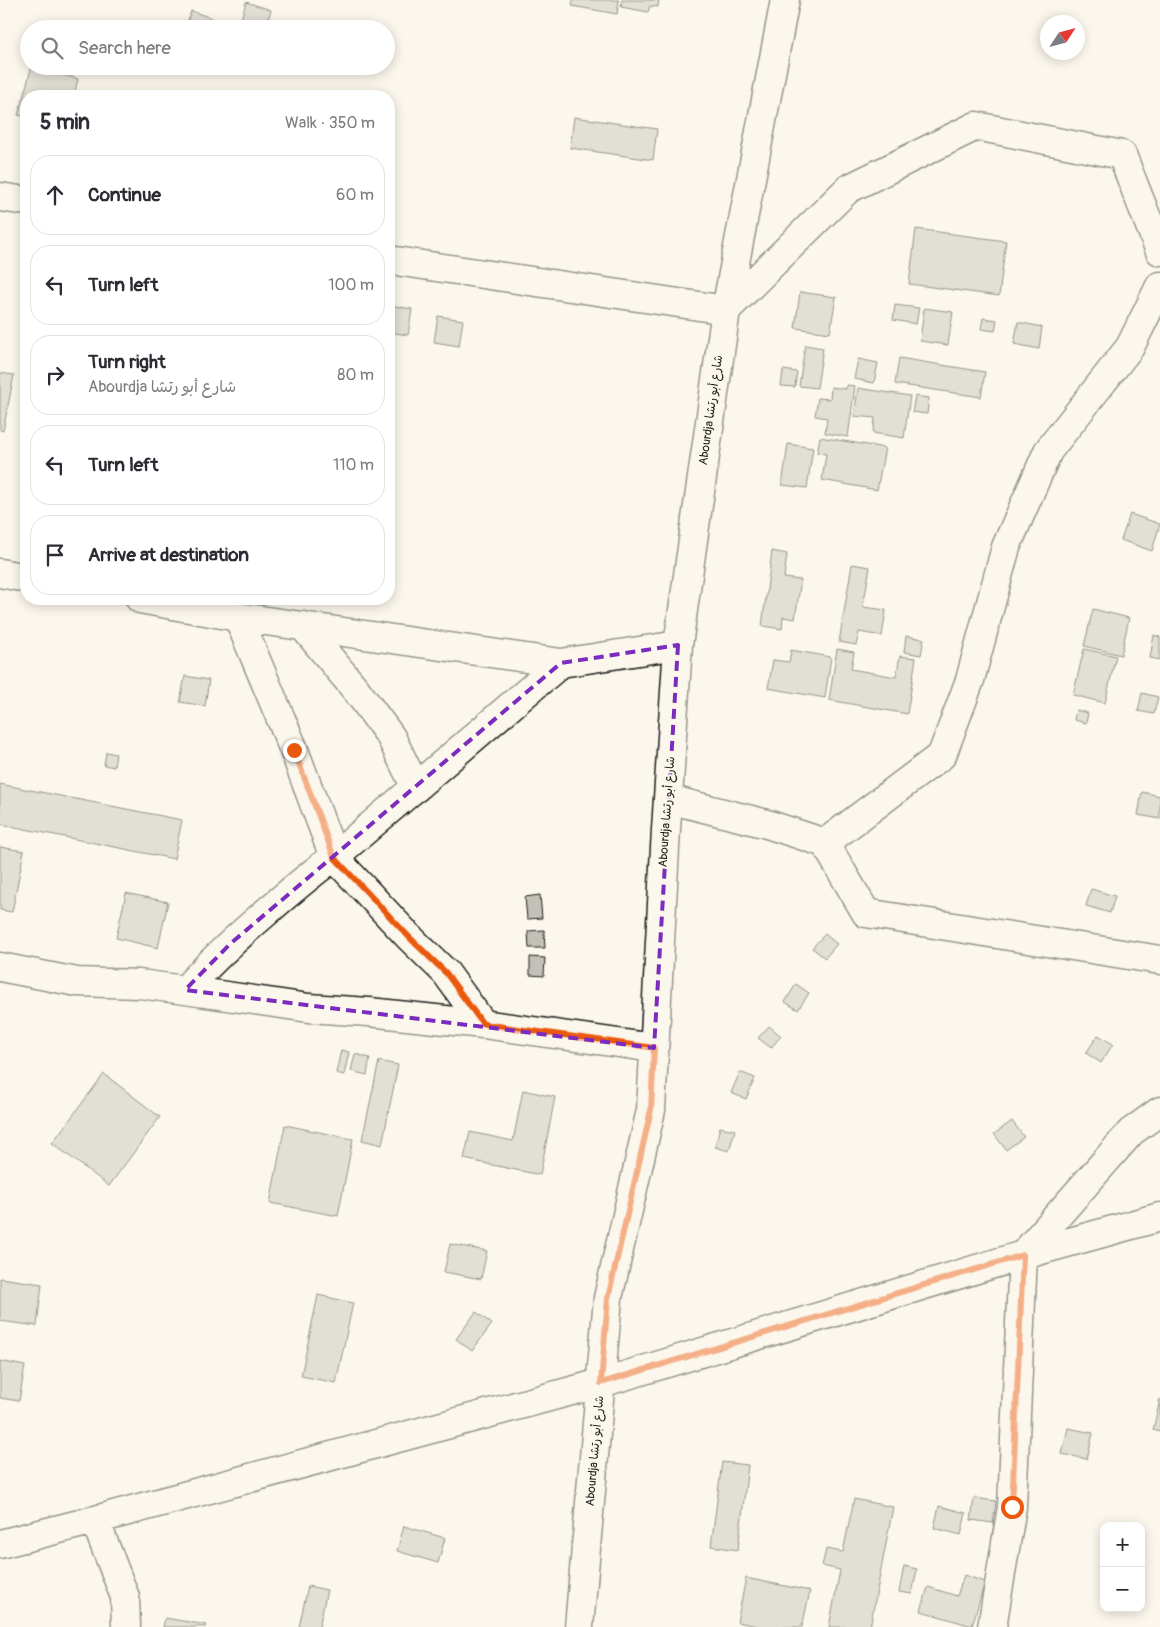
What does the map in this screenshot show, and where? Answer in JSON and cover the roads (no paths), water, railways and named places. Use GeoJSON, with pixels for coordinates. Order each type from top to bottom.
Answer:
{"type":"FeatureCollection","features":[{"type":"Feature","properties":{"kind":"street","name":"Abourdja شارع أبو رتشا"},"geometry":{"type":"LineString","coordinates":[[579,1627],[608,1298],[651,1110],[678,645],[726,310],[785,0]]}},
{"type":"Feature","properties":{"kind":"street"},"geometry":{"type":"LineString","coordinates":[[395,261],[726,310],[848,189],[976,126],[1122,155],[1160,251]]}},
{"type":"Feature","properties":{"kind":"street"},"geometry":{"type":"LineString","coordinates":[[0,196],[20,200]]}},
{"type":"Feature","properties":{"kind":"street"},"geometry":{"type":"LineString","coordinates":[[825,843],[942,755],[970,680],[1006,547],[1048,451],[1130,347],[1160,286]]}},
{"type":"Feature","properties":{"kind":"street"},"geometry":{"type":"LineString","coordinates":[[0,573],[20,577]]}},
{"type":"Feature","properties":{"kind":"street"},"geometry":{"type":"LineString","coordinates":[[173,605],[238,617],[561,662],[678,645]]}},
{"type":"Feature","properties":{"kind":"street"},"geometry":{"type":"LineString","coordinates":[[238,617],[294,750],[334,857],[409,937],[446,973],[483,1024]]}},
{"type":"Feature","properties":{"kind":"street"},"geometry":{"type":"LineString","coordinates":[[303,626],[358,691],[391,737],[416,788]]}},
{"type":"Feature","properties":{"kind":"street"},"geometry":{"type":"LineString","coordinates":[[185,990],[230,944],[308,876],[334,857],[416,788],[561,662]]}},
{"type":"Feature","properties":{"kind":"street"},"geometry":{"type":"LineString","coordinates":[[668,799],[767,824],[825,843],[866,913],[1160,960]]}},
{"type":"Feature","properties":{"kind":"street"},"geometry":{"type":"LineString","coordinates":[[0,967],[77,982],[139,984],[309,1008],[369,1012],[483,1024],[654,1048]]}},
{"type":"Feature","properties":{"kind":"street"},"geometry":{"type":"LineString","coordinates":[[992,1627],[1012,1507],[1023,1255],[1131,1132],[1160,1111]]}},
{"type":"Feature","properties":{"kind":"street"},"geometry":{"type":"LineString","coordinates":[[0,1544],[601,1383],[1023,1255],[1160,1218]]}},
{"type":"Feature","properties":{"kind":"street"},"geometry":{"type":"LineString","coordinates":[[95,1520],[124,1597],[126,1627]]}}]}
